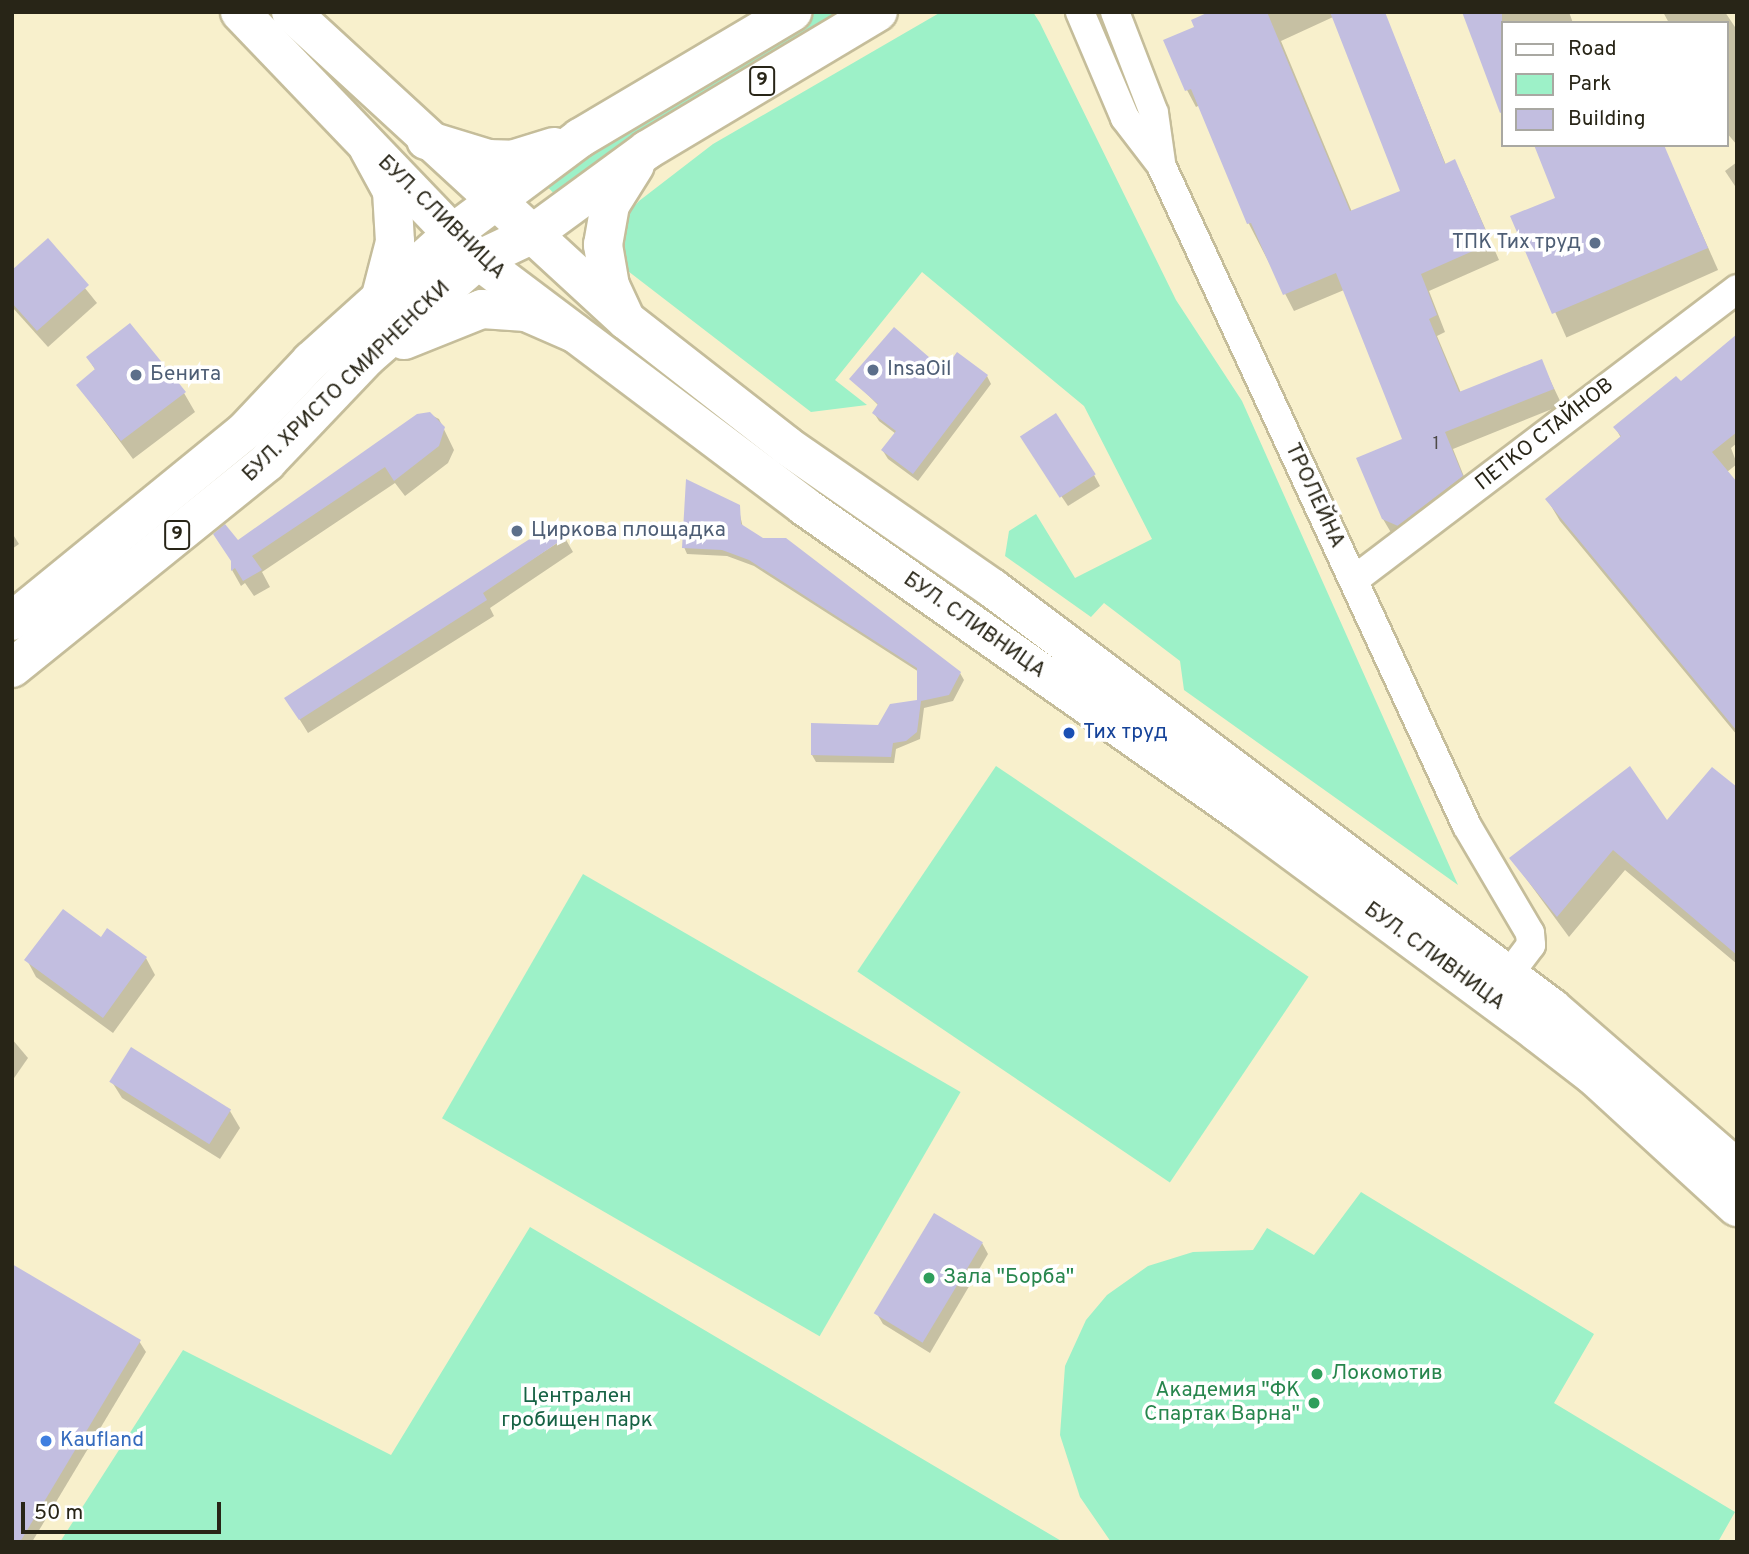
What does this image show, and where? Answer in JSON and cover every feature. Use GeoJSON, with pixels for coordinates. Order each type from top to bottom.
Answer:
{"type":"FeatureCollection","features":[{"type":"Feature","properties":{"kind":"main road","name":"БУЛ. СЛИВНИЦА"},"geometry":{"type":"LineString","coordinates":[[240,12],[478,260],[804,506],[1244,815],[1537,1032],[1594,1076],[1737,1207]]}},
{"type":"Feature","properties":{"kind":"main road","name":"БУЛ. СЛИВНИЦА"},"geometry":{"type":"LineString","coordinates":[[291,12],[426,140],[626,320],[787,446],[992,589],[1508,975],[1605,1051],[1737,1169]]}},
{"type":"Feature","properties":{"kind":"main road","name":"БУЛ. ХРИСТО СМИРНЕНСКИ"},"geometry":{"type":"LineString","coordinates":[[12,621],[246,430],[311,360],[453,233],[579,138],[792,12]]}},
{"type":"Feature","properties":{"kind":"main road","name":"БУЛ. ХРИСТО СМИРНЕНСКИ"},"geometry":{"type":"LineString","coordinates":[[12,668],[267,463],[367,357],[478,260],[531,235],[647,150],[878,12]]}},
{"type":"Feature","properties":{"kind":"main road"},"geometry":{"type":"LineString","coordinates":[[426,140],[467,156],[512,160],[579,138]]}},
{"type":"Feature","properties":{"kind":"main road"},"geometry":{"type":"LineString","coordinates":[[369,149],[392,191],[395,242],[380,300]]}},
{"type":"Feature","properties":{"kind":"main road"},"geometry":{"type":"LineString","coordinates":[[626,320],[604,263],[604,228],[618,187],[647,150]]}},
{"type":"Feature","properties":{"kind":"main road"},"geometry":{"type":"LineString","coordinates":[[367,357],[434,325],[482,309],[526,312],[574,333]]}},
{"type":"Feature","properties":{"kind":"street","name":"ТРОЛЕЙНА"},"geometry":{"type":"LineString","coordinates":[[1080,12],[1125,118],[1161,165],[1467,826],[1530,933],[1531,945],[1508,975]]}},
{"type":"Feature","properties":{"kind":"street","name":"ТРОЛЕЙНА"},"geometry":{"type":"LineString","coordinates":[[1115,12],[1154,113],[1161,165]]}},
{"type":"Feature","properties":{"kind":"street","name":"ПЕТКО СТАЙНОВ"},"geometry":{"type":"LineString","coordinates":[[1354,580],[1737,289]]}},
{"type":"Feature","properties":{"kind":"green space"},"geometry":{"type":"Polygon","coordinates":[[[792,12],[878,12],[567,207],[533,172],[792,12]]]}},
{"type":"Feature","properties":{"kind":"green space"},"geometry":{"type":"Polygon","coordinates":[[[941,12],[1033,12],[1040,23],[1176,300],[1242,401],[1458,885],[1184,690],[1180,661],[1104,603],[1091,617],[1005,556],[1009,531],[1036,514],[1075,578],[1152,539],[1084,406],[922,272],[835,380],[867,405],[811,412],[624,268],[619,242],[622,220],[639,201],[713,144],[941,12]]]}},
{"type":"Feature","properties":{"kind":"green space"},"geometry":{"type":"Polygon","coordinates":[[[996,766],[1309,977],[1170,1182],[857,972],[996,766]]]}},
{"type":"Feature","properties":{"kind":"green space"},"geometry":{"type":"Polygon","coordinates":[[[583,874],[961,1092],[820,1336],[442,1118],[583,874]]]}},
{"type":"Feature","properties":{"kind":"green space","name":"Локомотив"},"geometry":{"type":"Polygon","coordinates":[[[1361,1192],[1594,1334],[1554,1403],[1735,1512],[1718,1542],[1111,1542],[1080,1497],[1060,1435],[1065,1366],[1086,1320],[1107,1295],[1148,1266],[1193,1252],[1253,1250],[1267,1228],[1314,1255],[1361,1192]]]}},
{"type":"Feature","properties":{"kind":"green space","name":"Централен гробищен парк"},"geometry":{"type":"Polygon","coordinates":[[[530,1227],[1063,1542],[60,1542],[183,1350],[391,1455],[530,1227]]]}},
{"type":"Feature","properties":{"kind":"building"},"geometry":{"type":"Polygon","coordinates":[[[1209,12],[1267,12],[1350,211],[1400,191],[1330,12],[1385,12],[1445,164],[1455,159],[1491,243],[1421,274],[1437,315],[1429,319],[1459,392],[1542,359],[1554,389],[1445,432],[1463,476],[1398,526],[1382,519],[1356,458],[1402,439],[1336,273],[1283,295],[1251,223],[1247,224],[1191,89],[1185,91],[1163,40],[1194,27],[1191,20],[1209,12]]]}},
{"type":"Feature","properties":{"kind":"building"},"geometry":{"type":"Polygon","coordinates":[[[1462,12],[1502,12],[1500,113],[1462,12]]]}},
{"type":"Feature","properties":{"kind":"building"},"geometry":{"type":"Polygon","coordinates":[[[1535,147],[1665,147],[1708,248],[1552,314],[1510,216],[1555,198],[1535,147]]]}},
{"type":"Feature","properties":{"kind":"building"},"geometry":{"type":"Polygon","coordinates":[[[48,238],[89,285],[37,331],[12,303],[12,270],[48,238]]]}},
{"type":"Feature","properties":{"kind":"building","name":"Бенита"},"geometry":{"type":"Polygon","coordinates":[[[130,323],[186,392],[121,441],[76,385],[95,369],[86,357],[130,323]]]}},
{"type":"Feature","properties":{"kind":"building"},"geometry":{"type":"Polygon","coordinates":[[[894,327],[944,370],[957,352],[988,375],[913,474],[881,450],[896,431],[872,413],[878,404],[849,379],[894,327]]]}},
{"type":"Feature","properties":{"kind":"building"},"geometry":{"type":"Polygon","coordinates":[[[1737,334],[1737,432],[1712,452],[1737,482],[1737,731],[1545,499],[1621,436],[1613,427],[1676,376],[1681,381],[1737,334]]]}},
{"type":"Feature","properties":{"kind":"building"},"geometry":{"type":"Polygon","coordinates":[[[430,412],[445,427],[439,446],[394,481],[385,467],[252,556],[262,570],[243,581],[235,568],[231,571],[231,561],[213,534],[225,524],[238,540],[417,414],[430,412]]]}},
{"type":"Feature","properties":{"kind":"building"},"geometry":{"type":"Polygon","coordinates":[[[1056,413],[1096,474],[1060,498],[1020,436],[1056,413]]]}},
{"type":"Feature","properties":{"kind":"building"},"geometry":{"type":"Polygon","coordinates":[[[686,479],[740,505],[741,524],[763,538],[786,538],[961,672],[949,695],[921,701],[917,732],[906,741],[893,743],[891,757],[811,755],[811,723],[878,725],[890,704],[917,700],[917,668],[749,560],[722,550],[682,548],[686,479]]]}},
{"type":"Feature","properties":{"kind":"building"},"geometry":{"type":"Polygon","coordinates":[[[556,522],[566,537],[483,593],[487,600],[299,720],[284,698],[556,522]]]}},
{"type":"Feature","properties":{"kind":"building"},"geometry":{"type":"Polygon","coordinates":[[[1630,766],[1667,820],[1712,767],[1737,787],[1737,955],[1613,850],[1557,917],[1509,858],[1630,766]]]}},
{"type":"Feature","properties":{"kind":"building"},"geometry":{"type":"Polygon","coordinates":[[[63,909],[101,937],[107,928],[147,957],[103,1018],[24,960],[63,909]]]}},
{"type":"Feature","properties":{"kind":"building"},"geometry":{"type":"Polygon","coordinates":[[[131,1047],[231,1110],[209,1144],[109,1082],[131,1047]]]}},
{"type":"Feature","properties":{"kind":"building","name":"Зала \"Борба\""},"geometry":{"type":"Polygon","coordinates":[[[934,1213],[983,1242],[923,1343],[874,1313],[934,1213]]]}},
{"type":"Feature","properties":{"kind":"building","name":"Kaufland"},"geometry":{"type":"Polygon","coordinates":[[[12,1264],[141,1340],[20,1542],[12,1542],[12,1264]]]}},
{"type":"Feature","properties":{"kind":"place","name":"ТПК Тих труд"},"geometry":{"type":"Point","coordinates":[1595,243]}},
{"type":"Feature","properties":{"kind":"place","name":"InsaOil"},"geometry":{"type":"Point","coordinates":[873,370]}},
{"type":"Feature","properties":{"kind":"place","name":"Бенита"},"geometry":{"type":"Point","coordinates":[136,375]}},
{"type":"Feature","properties":{"kind":"place","name":"Циркова площадка"},"geometry":{"type":"Point","coordinates":[517,531]}},
{"type":"Feature","properties":{"kind":"place","name":"Тих труд"},"geometry":{"type":"Point","coordinates":[1069,733]}},
{"type":"Feature","properties":{"kind":"place","name":"Зала \"Борба\""},"geometry":{"type":"Point","coordinates":[929,1278]}},
{"type":"Feature","properties":{"kind":"place","name":"Локомотив"},"geometry":{"type":"Point","coordinates":[1317,1374]}},
{"type":"Feature","properties":{"kind":"place","name":"Академия \"ФК Спартак Варна\""},"geometry":{"type":"Point","coordinates":[1314,1403]}},
{"type":"Feature","properties":{"kind":"place","name":"Kaufland"},"geometry":{"type":"Point","coordinates":[46,1441]}}]}
